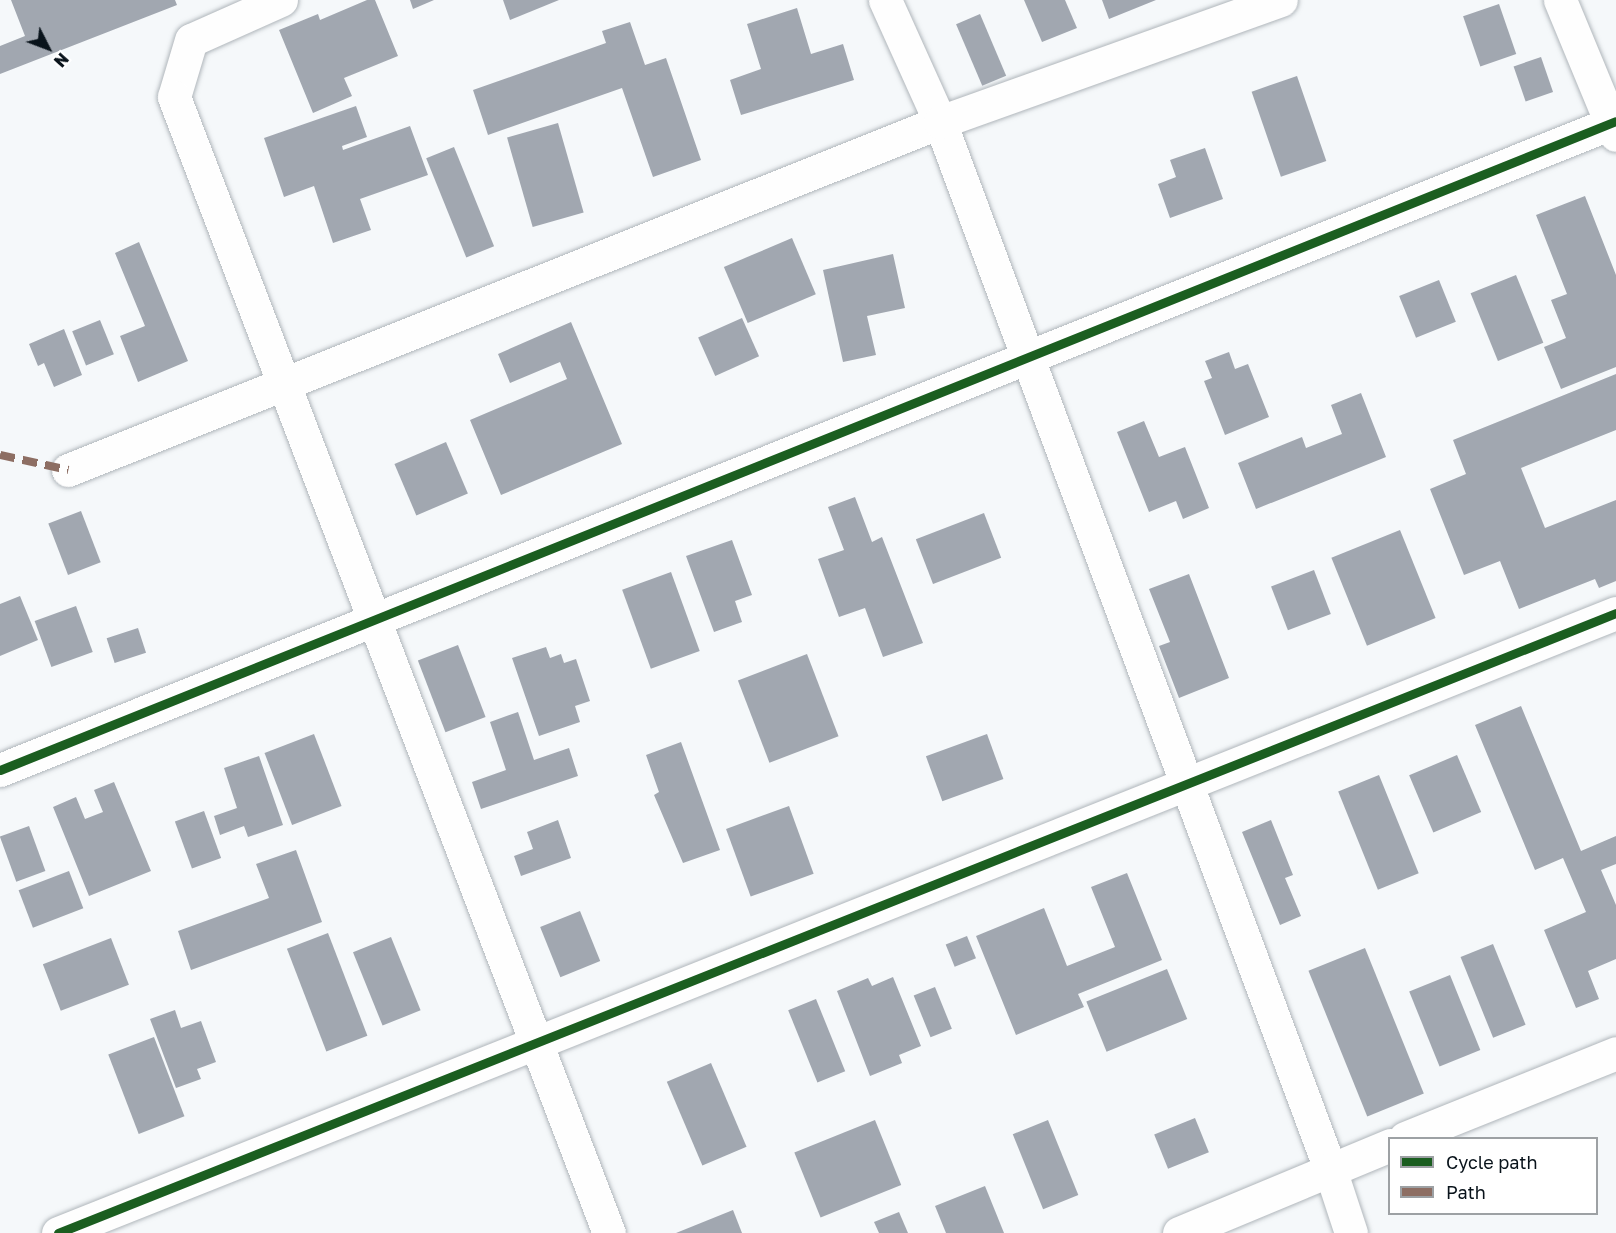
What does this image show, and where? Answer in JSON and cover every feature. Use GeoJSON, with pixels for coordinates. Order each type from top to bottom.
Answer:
{"type":"FeatureCollection","features":[{"type":"Feature","properties":{"kind":"street"},"geometry":{"type":"LineString","coordinates":[[281,0],[191,40],[174,97],[609,1233]]}},
{"type":"Feature","properties":{"kind":"street"},"geometry":{"type":"LineString","coordinates":[[885,0],[940,122],[1330,1169],[1351,1233]]}},
{"type":"Feature","properties":{"kind":"street"},"geometry":{"type":"LineString","coordinates":[[68,470],[940,122],[1281,0]]}},
{"type":"Feature","properties":{"kind":"street"},"geometry":{"type":"LineString","coordinates":[[0,770],[1027,357],[1614,126],[1560,0]]}},
{"type":"Feature","properties":{"kind":"street"},"geometry":{"type":"LineString","coordinates":[[58,1233],[1616,614]]}},
{"type":"Feature","properties":{"kind":"street"},"geometry":{"type":"LineString","coordinates":[[1408,1137],[1616,1053]]}},
{"type":"Feature","properties":{"kind":"street"},"geometry":{"type":"LineString","coordinates":[[1179,1233],[1388,1145]]}},
{"type":"Feature","properties":{"kind":"building"},"geometry":{"type":"Polygon","coordinates":[[[11,0],[175,0],[177,5],[0,74],[0,46],[25,36],[11,0]]]}},
{"type":"Feature","properties":{"kind":"building"},"geometry":{"type":"Polygon","coordinates":[[[367,0],[375,0],[398,56],[344,78],[352,96],[313,113],[279,30],[318,14],[320,20],[367,0]]]}},
{"type":"Feature","properties":{"kind":"building"},"geometry":{"type":"Polygon","coordinates":[[[410,0],[434,0],[413,9],[410,0]]]}},
{"type":"Feature","properties":{"kind":"building"},"geometry":{"type":"Polygon","coordinates":[[[503,0],[559,0],[510,20],[503,0]]]}},
{"type":"Feature","properties":{"kind":"building"},"geometry":{"type":"Polygon","coordinates":[[[1024,0],[1065,0],[1077,28],[1042,42],[1024,0]]]}},
{"type":"Feature","properties":{"kind":"building"},"geometry":{"type":"Polygon","coordinates":[[[1102,0],[1156,0],[1109,19],[1102,0]]]}},
{"type":"Feature","properties":{"kind":"building"},"geometry":{"type":"Polygon","coordinates":[[[1499,4],[1516,54],[1480,66],[1463,16],[1499,4]]]}},
{"type":"Feature","properties":{"kind":"building"},"geometry":{"type":"Polygon","coordinates":[[[797,8],[811,54],[843,44],[854,80],[741,115],[730,80],[761,69],[747,24],[797,8]]]}},
{"type":"Feature","properties":{"kind":"building"},"geometry":{"type":"Polygon","coordinates":[[[980,14],[1006,76],[982,86],[956,24],[980,14]]]}},
{"type":"Feature","properties":{"kind":"building"},"geometry":{"type":"Polygon","coordinates":[[[630,22],[645,65],[666,58],[701,160],[653,177],[622,88],[488,135],[473,90],[606,43],[602,31],[630,22]]]}},
{"type":"Feature","properties":{"kind":"building"},"geometry":{"type":"Polygon","coordinates":[[[1541,57],[1553,92],[1526,101],[1514,66],[1541,57]]]}},
{"type":"Feature","properties":{"kind":"building"},"geometry":{"type":"Polygon","coordinates":[[[1297,76],[1326,161],[1281,177],[1252,92],[1297,76]]]}},
{"type":"Feature","properties":{"kind":"building"},"geometry":{"type":"Polygon","coordinates":[[[356,106],[367,137],[342,146],[343,150],[410,126],[428,175],[360,199],[371,230],[333,243],[314,186],[284,197],[264,138],[356,106]]]}},
{"type":"Feature","properties":{"kind":"building"},"geometry":{"type":"Polygon","coordinates":[[[558,123],[584,212],[533,227],[507,138],[558,123]]]}},
{"type":"Feature","properties":{"kind":"building"},"geometry":{"type":"Polygon","coordinates":[[[454,147],[494,246],[466,257],[426,158],[454,147]]]}},
{"type":"Feature","properties":{"kind":"building"},"geometry":{"type":"Polygon","coordinates":[[[1205,148],[1223,199],[1170,218],[1158,184],[1176,177],[1170,160],[1205,148]]]}},
{"type":"Feature","properties":{"kind":"building"},"geometry":{"type":"Polygon","coordinates":[[[1585,196],[1616,275],[1616,367],[1561,389],[1544,347],[1566,338],[1551,300],[1567,294],[1536,215],[1585,196]]]}},
{"type":"Feature","properties":{"kind":"building"},"geometry":{"type":"Polygon","coordinates":[[[792,238],[816,294],[748,323],[724,267],[792,238]]]}},
{"type":"Feature","properties":{"kind":"building"},"geometry":{"type":"Polygon","coordinates":[[[139,242],[188,361],[138,382],[120,336],[145,326],[115,253],[139,242]]]}},
{"type":"Feature","properties":{"kind":"building"},"geometry":{"type":"Polygon","coordinates":[[[893,254],[905,308],[867,316],[876,355],[843,362],[823,270],[893,254]]]}},
{"type":"Feature","properties":{"kind":"building"},"geometry":{"type":"Polygon","coordinates":[[[1516,275],[1543,343],[1498,361],[1471,293],[1516,275]]]}},
{"type":"Feature","properties":{"kind":"building"},"geometry":{"type":"Polygon","coordinates":[[[1439,280],[1456,322],[1416,338],[1399,296],[1439,280]]]}},
{"type":"Feature","properties":{"kind":"building"},"geometry":{"type":"Polygon","coordinates":[[[742,318],[759,356],[715,376],[698,338],[742,318]]]}},
{"type":"Feature","properties":{"kind":"building"},"geometry":{"type":"Polygon","coordinates":[[[100,320],[114,354],[86,366],[72,331],[100,320]]]}},
{"type":"Feature","properties":{"kind":"building"},"geometry":{"type":"Polygon","coordinates":[[[571,322],[622,444],[501,495],[470,420],[567,379],[560,362],[510,383],[498,354],[571,322]]]}},
{"type":"Feature","properties":{"kind":"building"},"geometry":{"type":"Polygon","coordinates":[[[64,329],[82,375],[54,387],[44,363],[38,366],[29,344],[64,329]]]}},
{"type":"Feature","properties":{"kind":"building"},"geometry":{"type":"Polygon","coordinates":[[[1229,352],[1235,369],[1248,364],[1269,417],[1225,435],[1204,381],[1212,378],[1205,361],[1229,352]]]}},
{"type":"Feature","properties":{"kind":"building"},"geometry":{"type":"Polygon","coordinates":[[[1616,374],[1616,430],[1521,468],[1545,528],[1616,500],[1616,581],[1599,588],[1595,579],[1519,609],[1500,561],[1464,575],[1430,489],[1466,474],[1453,440],[1616,374]]]}},
{"type":"Feature","properties":{"kind":"building"},"geometry":{"type":"Polygon","coordinates":[[[1361,393],[1386,457],[1256,509],[1238,463],[1302,437],[1306,448],[1342,434],[1331,405],[1361,393]]]}},
{"type":"Feature","properties":{"kind":"building"},"geometry":{"type":"Polygon","coordinates":[[[1144,421],[1159,457],[1185,447],[1209,508],[1183,519],[1176,501],[1149,512],[1117,432],[1144,421]]]}},
{"type":"Feature","properties":{"kind":"building"},"geometry":{"type":"Polygon","coordinates":[[[446,442],[468,494],[416,515],[394,464],[446,442]]]}},
{"type":"Feature","properties":{"kind":"building"},"geometry":{"type":"Polygon","coordinates":[[[855,497],[872,542],[882,537],[923,643],[883,657],[865,608],[839,617],[818,559],[844,550],[828,507],[855,497]]]}},
{"type":"Feature","properties":{"kind":"building"},"geometry":{"type":"Polygon","coordinates":[[[81,511],[101,562],[68,575],[48,524],[81,511]]]}},
{"type":"Feature","properties":{"kind":"building"},"geometry":{"type":"Polygon","coordinates":[[[984,513],[1001,558],[933,584],[916,539],[984,513]]]}},
{"type":"Feature","properties":{"kind":"building"},"geometry":{"type":"Polygon","coordinates":[[[1400,530],[1436,618],[1367,646],[1331,558],[1400,530]]]}},
{"type":"Feature","properties":{"kind":"building"},"geometry":{"type":"Polygon","coordinates":[[[732,540],[752,595],[735,601],[742,622],[714,632],[686,556],[732,540]]]}},
{"type":"Feature","properties":{"kind":"building"},"geometry":{"type":"Polygon","coordinates":[[[1314,570],[1331,614],[1288,630],[1271,586],[1314,570]]]}},
{"type":"Feature","properties":{"kind":"building"},"geometry":{"type":"Polygon","coordinates":[[[671,572],[700,651],[651,669],[622,590],[671,572]]]}},
{"type":"Feature","properties":{"kind":"building"},"geometry":{"type":"Polygon","coordinates":[[[1189,574],[1229,678],[1179,698],[1159,646],[1170,642],[1149,589],[1189,574]]]}},
{"type":"Feature","properties":{"kind":"building"},"geometry":{"type":"Polygon","coordinates":[[[20,596],[38,640],[0,656],[0,604],[20,596]]]}},
{"type":"Feature","properties":{"kind":"building"},"geometry":{"type":"Polygon","coordinates":[[[76,606],[93,652],[51,667],[35,621],[76,606]]]}},
{"type":"Feature","properties":{"kind":"building"},"geometry":{"type":"Polygon","coordinates":[[[138,628],[146,653],[115,663],[107,638],[138,628]]]}},
{"type":"Feature","properties":{"kind":"building"},"geometry":{"type":"Polygon","coordinates":[[[458,645],[486,717],[445,732],[418,660],[458,645]]]}},
{"type":"Feature","properties":{"kind":"building"},"geometry":{"type":"Polygon","coordinates":[[[546,647],[550,658],[561,654],[564,663],[576,659],[590,701],[575,706],[580,722],[539,736],[512,658],[546,647]]]}},
{"type":"Feature","properties":{"kind":"building"},"geometry":{"type":"Polygon","coordinates":[[[807,654],[839,736],[769,763],[738,681],[807,654]]]}},
{"type":"Feature","properties":{"kind":"building"},"geometry":{"type":"Polygon","coordinates":[[[1521,706],[1581,851],[1616,836],[1616,864],[1601,870],[1616,905],[1616,959],[1588,971],[1599,999],[1576,1008],[1544,930],[1586,912],[1563,858],[1535,870],[1475,725],[1521,706]]]}},
{"type":"Feature","properties":{"kind":"building"},"geometry":{"type":"Polygon","coordinates":[[[518,712],[534,760],[569,748],[578,776],[481,809],[472,782],[506,770],[490,722],[518,712]]]}},
{"type":"Feature","properties":{"kind":"building"},"geometry":{"type":"Polygon","coordinates":[[[314,734],[342,806],[292,825],[265,753],[314,734]]]}},
{"type":"Feature","properties":{"kind":"building"},"geometry":{"type":"Polygon","coordinates":[[[987,734],[1003,779],[942,801],[926,756],[987,734]]]}},
{"type":"Feature","properties":{"kind":"building"},"geometry":{"type":"Polygon","coordinates":[[[681,742],[720,850],[683,863],[654,795],[659,792],[646,755],[681,742]]]}},
{"type":"Feature","properties":{"kind":"building"},"geometry":{"type":"Polygon","coordinates":[[[1457,755],[1481,812],[1433,832],[1409,775],[1457,755]]]}},
{"type":"Feature","properties":{"kind":"building"},"geometry":{"type":"Polygon","coordinates":[[[259,756],[283,825],[248,837],[244,826],[220,835],[214,816],[237,808],[224,768],[259,756]]]}},
{"type":"Feature","properties":{"kind":"building"},"geometry":{"type":"Polygon","coordinates":[[[1379,775],[1419,873],[1378,890],[1338,791],[1379,775]]]}},
{"type":"Feature","properties":{"kind":"building"},"geometry":{"type":"Polygon","coordinates":[[[114,782],[151,871],[89,896],[53,807],[76,797],[85,819],[103,812],[94,790],[114,782]]]}},
{"type":"Feature","properties":{"kind":"building"},"geometry":{"type":"Polygon","coordinates":[[[789,806],[814,874],[751,897],[726,829],[789,806]]]}},
{"type":"Feature","properties":{"kind":"building"},"geometry":{"type":"Polygon","coordinates":[[[204,811],[221,858],[192,869],[175,822],[204,811]]]}},
{"type":"Feature","properties":{"kind":"building"},"geometry":{"type":"Polygon","coordinates":[[[558,820],[571,858],[521,876],[514,856],[533,849],[527,832],[558,820]]]}},
{"type":"Feature","properties":{"kind":"building"},"geometry":{"type":"Polygon","coordinates":[[[1271,820],[1293,875],[1285,878],[1301,916],[1280,925],[1242,832],[1271,820]]]}},
{"type":"Feature","properties":{"kind":"building"},"geometry":{"type":"Polygon","coordinates":[[[29,826],[45,871],[16,882],[0,837],[29,826]]]}},
{"type":"Feature","properties":{"kind":"building"},"geometry":{"type":"Polygon","coordinates":[[[296,850],[322,922],[191,970],[178,931],[269,898],[256,864],[296,850]]]}},
{"type":"Feature","properties":{"kind":"building"},"geometry":{"type":"Polygon","coordinates":[[[69,871],[83,908],[33,928],[19,890],[69,871]]]}},
{"type":"Feature","properties":{"kind":"building"},"geometry":{"type":"Polygon","coordinates":[[[1127,873],[1162,960],[1078,994],[1084,1007],[1016,1035],[976,936],[1044,908],[1067,966],[1115,947],[1091,887],[1127,873]]]}},
{"type":"Feature","properties":{"kind":"building"},"geometry":{"type":"Polygon","coordinates":[[[580,911],[600,961],[560,977],[540,927],[580,911]]]}},
{"type":"Feature","properties":{"kind":"building"},"geometry":{"type":"Polygon","coordinates":[[[328,933],[367,1036],[326,1051],[287,949],[328,933]]]}},
{"type":"Feature","properties":{"kind":"building"},"geometry":{"type":"Polygon","coordinates":[[[967,936],[976,958],[955,967],[946,945],[967,936]]]}},
{"type":"Feature","properties":{"kind":"building"},"geometry":{"type":"Polygon","coordinates":[[[391,937],[421,1010],[383,1026],[353,952],[391,937]]]}},
{"type":"Feature","properties":{"kind":"building"},"geometry":{"type":"Polygon","coordinates":[[[111,938],[129,985],[61,1011],[43,964],[111,938]]]}},
{"type":"Feature","properties":{"kind":"building"},"geometry":{"type":"Polygon","coordinates":[[[1493,944],[1526,1025],[1493,1038],[1461,957],[1493,944]]]}},
{"type":"Feature","properties":{"kind":"building"},"geometry":{"type":"Polygon","coordinates":[[[1365,948],[1424,1094],[1367,1116],[1308,971],[1365,948]]]}},
{"type":"Feature","properties":{"kind":"building"},"geometry":{"type":"Polygon","coordinates":[[[1167,969],[1187,1019],[1107,1052],[1086,1002],[1167,969]]]}},
{"type":"Feature","properties":{"kind":"building"},"geometry":{"type":"Polygon","coordinates":[[[1450,975],[1480,1050],[1440,1067],[1409,991],[1450,975]]]}},
{"type":"Feature","properties":{"kind":"building"},"geometry":{"type":"Polygon","coordinates":[[[893,977],[921,1046],[899,1055],[902,1063],[870,1076],[837,991],[868,978],[872,986],[893,977]]]}},
{"type":"Feature","properties":{"kind":"building"},"geometry":{"type":"Polygon","coordinates":[[[935,987],[952,1029],[931,1037],[914,996],[935,987]]]}},
{"type":"Feature","properties":{"kind":"building"},"geometry":{"type":"Polygon","coordinates":[[[816,999],[845,1071],[817,1083],[788,1010],[816,999]]]}},
{"type":"Feature","properties":{"kind":"building"},"geometry":{"type":"Polygon","coordinates":[[[175,1010],[181,1028],[201,1021],[216,1062],[197,1069],[201,1079],[176,1088],[150,1019],[175,1010]]]}},
{"type":"Feature","properties":{"kind":"building"},"geometry":{"type":"Polygon","coordinates":[[[154,1037],[184,1116],[139,1134],[108,1055],[154,1037]]]}},
{"type":"Feature","properties":{"kind":"building"},"geometry":{"type":"Polygon","coordinates":[[[711,1063],[747,1147],[702,1166],[667,1082],[711,1063]]]}},
{"type":"Feature","properties":{"kind":"building"},"geometry":{"type":"Polygon","coordinates":[[[1195,1118],[1209,1152],[1168,1169],[1154,1134],[1195,1118]]]}},
{"type":"Feature","properties":{"kind":"building"},"geometry":{"type":"Polygon","coordinates":[[[875,1120],[901,1185],[821,1217],[794,1153],[875,1120]]]}},
{"type":"Feature","properties":{"kind":"building"},"geometry":{"type":"Polygon","coordinates":[[[1048,1120],[1078,1195],[1043,1209],[1013,1134],[1048,1120]]]}},
{"type":"Feature","properties":{"kind":"building"},"geometry":{"type":"Polygon","coordinates":[[[985,1186],[1004,1233],[946,1233],[935,1206],[985,1186]]]}},
{"type":"Feature","properties":{"kind":"building"},"geometry":{"type":"Polygon","coordinates":[[[733,1210],[742,1233],[676,1233],[733,1210]]]}},
{"type":"Feature","properties":{"kind":"building"},"geometry":{"type":"Polygon","coordinates":[[[899,1212],[908,1233],[879,1233],[874,1222],[899,1212]]]}},
{"type":"Feature","properties":{"kind":"marked path"},"geometry":{"type":"LineString","coordinates":[[0,455],[68,470]]}},
{"type":"Feature","properties":{"kind":"cycle path"},"geometry":{"type":"LineString","coordinates":[[0,770],[1616,121]]}},
{"type":"Feature","properties":{"kind":"cycle path"},"geometry":{"type":"LineString","coordinates":[[58,1233],[1616,613]]}}]}
